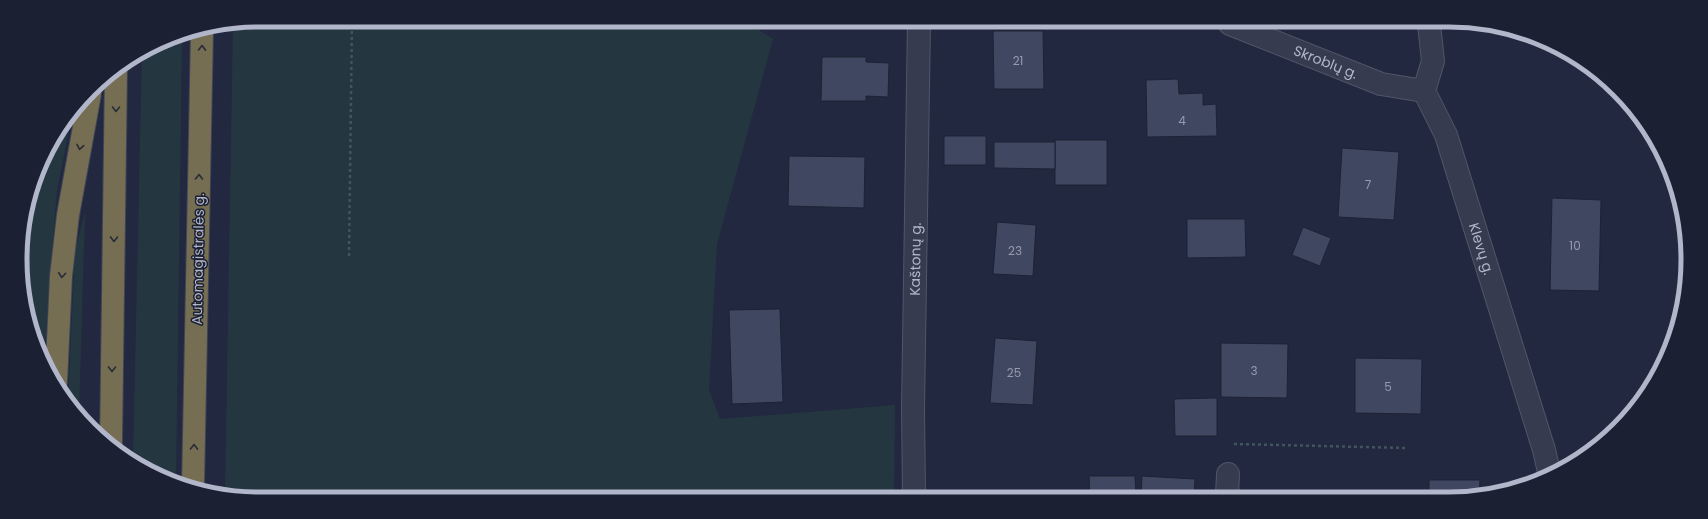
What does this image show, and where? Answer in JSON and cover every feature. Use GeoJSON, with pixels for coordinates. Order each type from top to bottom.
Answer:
{"type":"FeatureCollection","features":[{"type":"Feature","properties":{"kind":"highway","name":"Automagistralės g."},"geometry":{"type":"LineString","coordinates":[[194,483],[202,34]]}},
{"type":"Feature","properties":{"kind":"highway"},"geometry":{"type":"LineString","coordinates":[[111,438],[116,77]]}},
{"type":"Feature","properties":{"kind":"highway"},"geometry":{"type":"LineString","coordinates":[[56,373],[61,276],[68,215],[89,102]]}},
{"type":"Feature","properties":{"kind":"street","name":"Kaštonų g."},"geometry":{"type":"LineString","coordinates":[[914,492],[913,408],[919,27]]}},
{"type":"Feature","properties":{"kind":"street","name":"Skroblų g."},"geometry":{"type":"LineString","coordinates":[[1238,27],[1381,84],[1424,91]]}},
{"type":"Feature","properties":{"kind":"street"},"geometry":{"type":"LineString","coordinates":[[1424,91],[1433,61],[1429,27]]}},
{"type":"Feature","properties":{"kind":"street","name":"Klevų g."},"geometry":{"type":"LineString","coordinates":[[1424,91],[1446,135],[1544,450],[1548,469]]}},
{"type":"Feature","properties":{"kind":"street"},"geometry":{"type":"LineString","coordinates":[[1227,492],[1228,474]]}},
{"type":"Feature","properties":{"kind":"path"},"geometry":{"type":"LineString","coordinates":[[349,256],[352,27]]}},
{"type":"Feature","properties":{"kind":"path"},"geometry":{"type":"LineString","coordinates":[[1234,444],[1407,448]]}},
{"type":"Feature","properties":{"kind":"shaded area"},"geometry":{"type":"Polygon","coordinates":[[[244,27],[754,27],[773,39],[717,244],[709,390],[720,419],[895,405],[894,492],[244,492],[225,489],[233,28],[244,27]]]}},
{"type":"Feature","properties":{"kind":"shaded area"},"geometry":{"type":"Polygon","coordinates":[[[182,40],[176,476],[133,455],[142,59],[182,40]]]}},
{"type":"Feature","properties":{"kind":"shaded area"},"geometry":{"type":"Polygon","coordinates":[[[70,125],[57,191],[48,294],[45,349],[39,334],[31,305],[27,275],[27,244],[31,214],[39,185],[58,143],[70,125]]]}},
{"type":"Feature","properties":{"kind":"shaded area"},"geometry":{"type":"Polygon","coordinates":[[[85,212],[79,406],[68,392],[75,252],[85,212]]]}},
{"type":"Feature","properties":{"kind":"building"},"geometry":{"type":"Polygon","coordinates":[[[993,31],[1043,31],[1044,89],[994,89],[993,31]]]}},
{"type":"Feature","properties":{"kind":"building"},"geometry":{"type":"Polygon","coordinates":[[[822,57],[866,57],[866,62],[889,63],[888,97],[866,96],[866,101],[821,101],[822,57]]]}},
{"type":"Feature","properties":{"kind":"building"},"geometry":{"type":"Polygon","coordinates":[[[1178,79],[1179,94],[1203,93],[1203,105],[1216,104],[1217,136],[1147,137],[1146,80],[1178,79]]]}},
{"type":"Feature","properties":{"kind":"building"},"geometry":{"type":"Polygon","coordinates":[[[944,136],[986,136],[986,165],[944,165],[944,136]]]}},
{"type":"Feature","properties":{"kind":"building"},"geometry":{"type":"Polygon","coordinates":[[[1055,140],[1107,140],[1107,185],[1055,185],[1055,140]]]}},
{"type":"Feature","properties":{"kind":"building"},"geometry":{"type":"Polygon","coordinates":[[[994,142],[1055,142],[1055,169],[994,168],[994,142]]]}},
{"type":"Feature","properties":{"kind":"building"},"geometry":{"type":"Polygon","coordinates":[[[1342,148],[1399,152],[1394,220],[1338,217],[1342,148]]]}},
{"type":"Feature","properties":{"kind":"building"},"geometry":{"type":"Polygon","coordinates":[[[789,156],[865,157],[864,208],[788,206],[789,156]]]}},
{"type":"Feature","properties":{"kind":"building"},"geometry":{"type":"Polygon","coordinates":[[[1552,198],[1601,200],[1599,291],[1550,290],[1552,198]]]}},
{"type":"Feature","properties":{"kind":"building"},"geometry":{"type":"Polygon","coordinates":[[[1187,219],[1245,219],[1246,257],[1187,258],[1187,219]]]}},
{"type":"Feature","properties":{"kind":"building"},"geometry":{"type":"Polygon","coordinates":[[[997,222],[1036,225],[1033,276],[993,274],[997,222]]]}},
{"type":"Feature","properties":{"kind":"building"},"geometry":{"type":"Polygon","coordinates":[[[1303,227],[1331,238],[1320,266],[1292,255],[1303,227]]]}},
{"type":"Feature","properties":{"kind":"building"},"geometry":{"type":"Polygon","coordinates":[[[780,309],[783,402],[732,404],[729,310],[780,309]]]}},
{"type":"Feature","properties":{"kind":"building"},"geometry":{"type":"Polygon","coordinates":[[[995,338],[1037,341],[1033,405],[990,403],[995,338]]]}},
{"type":"Feature","properties":{"kind":"building"},"geometry":{"type":"Polygon","coordinates":[[[1221,343],[1288,344],[1287,398],[1221,397],[1221,343]]]}},
{"type":"Feature","properties":{"kind":"building"},"geometry":{"type":"Polygon","coordinates":[[[1355,358],[1422,359],[1421,414],[1355,413],[1355,358]]]}},
{"type":"Feature","properties":{"kind":"building"},"geometry":{"type":"Polygon","coordinates":[[[1217,398],[1217,436],[1175,436],[1174,399],[1217,398]]]}},
{"type":"Feature","properties":{"kind":"building"},"geometry":{"type":"Polygon","coordinates":[[[1089,476],[1135,476],[1136,492],[1090,492],[1089,476]]]}},
{"type":"Feature","properties":{"kind":"building"},"geometry":{"type":"Polygon","coordinates":[[[1142,476],[1195,479],[1194,492],[1141,492],[1142,476]]]}},
{"type":"Feature","properties":{"kind":"building"},"geometry":{"type":"Polygon","coordinates":[[[1429,480],[1480,480],[1479,490],[1464,492],[1429,492],[1429,480]]]}}]}
